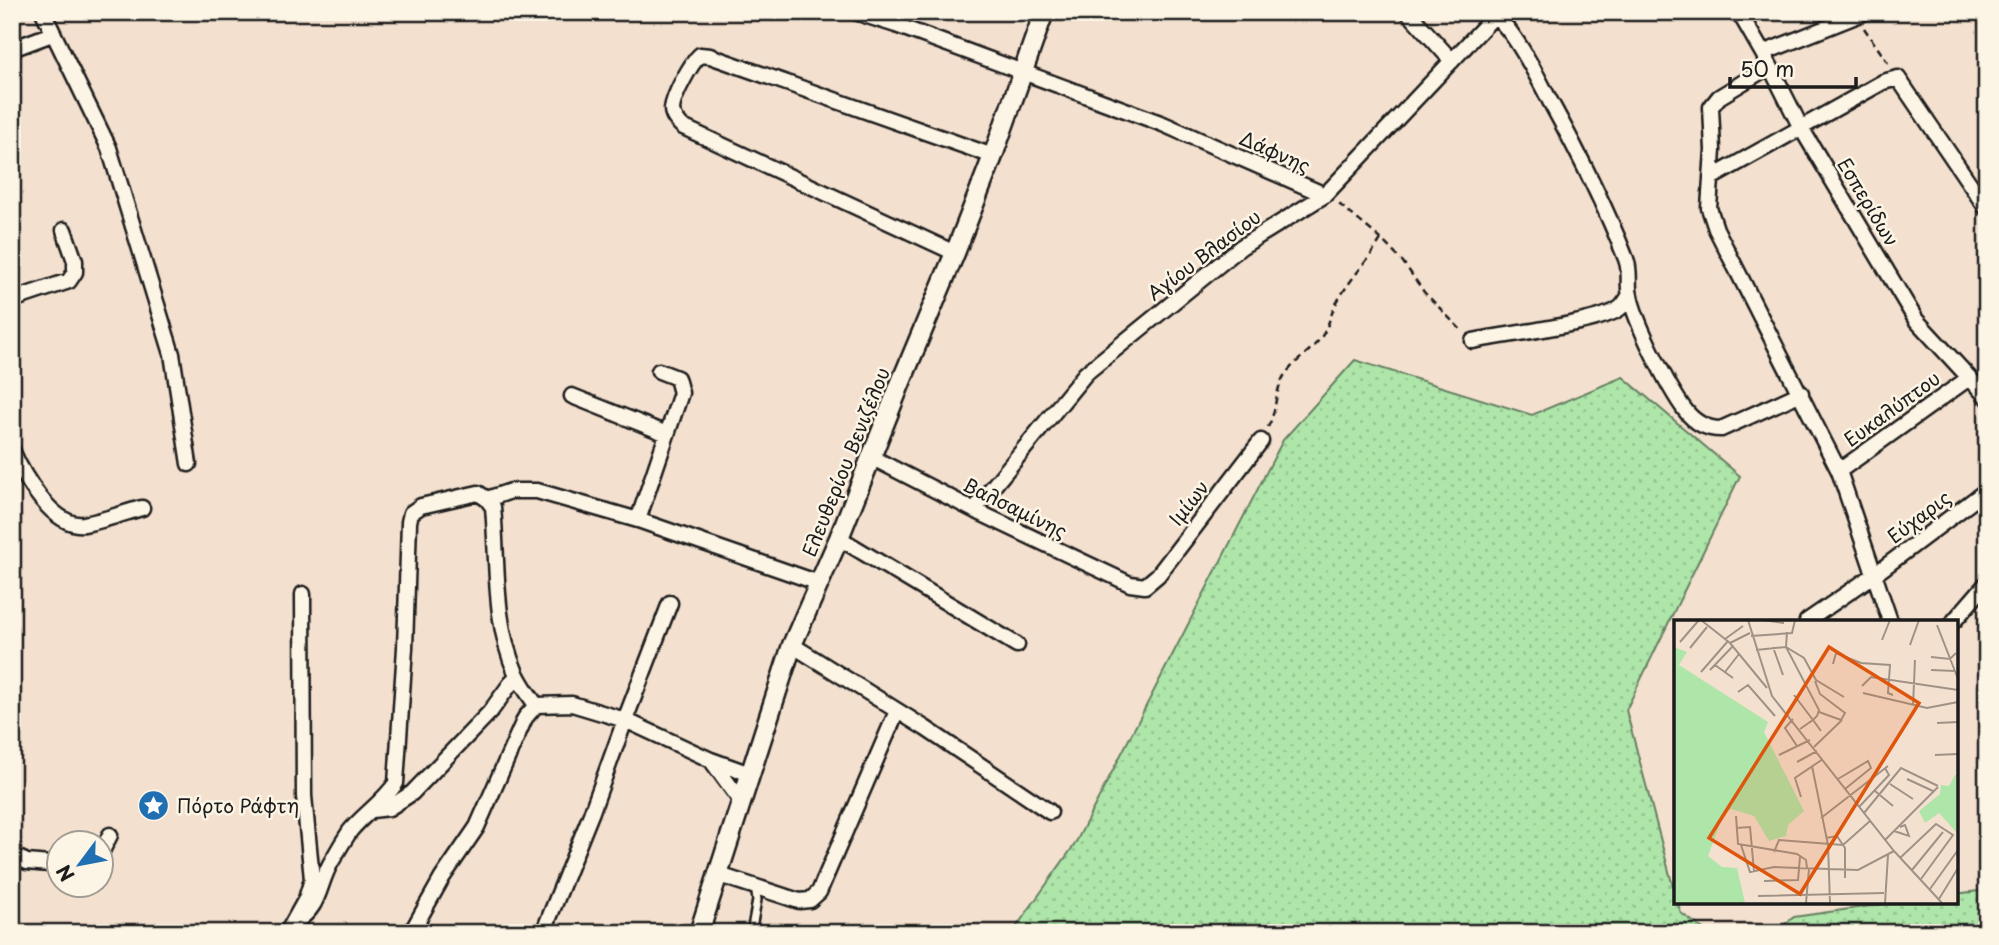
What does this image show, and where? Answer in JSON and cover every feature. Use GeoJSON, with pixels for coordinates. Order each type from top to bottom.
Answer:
{"type":"FeatureCollection","features":[{"type":"Feature","properties":{"kind":"street"},"geometry":{"type":"LineString","coordinates":[[43,12],[109,148],[172,354],[190,464]]}},
{"type":"Feature","properties":{"kind":"street","name":"Δάφνης"},"geometry":{"type":"LineString","coordinates":[[855,12],[1163,124],[1325,195]]}},
{"type":"Feature","properties":{"kind":"street","name":"Ελευθερίου Βενιζέλου"},"geometry":{"type":"LineString","coordinates":[[699,933],[792,645],[839,538],[955,253],[1044,12]]}},
{"type":"Feature","properties":{"kind":"street"},"geometry":{"type":"LineString","coordinates":[[1408,12],[1452,61]]}},
{"type":"Feature","properties":{"kind":"street","name":"Εσπερίδων"},"geometry":{"type":"LineString","coordinates":[[1739,12],[1800,126],[1916,320],[1987,397]]}},
{"type":"Feature","properties":{"kind":"street"},"geometry":{"type":"LineString","coordinates":[[1495,13],[1511,33],[1569,135],[1611,221],[1628,264],[1630,295],[1657,360],[1685,410],[1696,422],[1709,429],[1721,429],[1801,393]]}},
{"type":"Feature","properties":{"kind":"street","name":"Αγίου Βλασίου"},"geometry":{"type":"LineString","coordinates":[[974,510],[1086,373],[1241,247],[1325,195],[1495,13]]}},
{"type":"Feature","properties":{"kind":"street"},"geometry":{"type":"LineString","coordinates":[[1861,14],[1766,59],[1719,97],[1711,107],[1713,150],[1709,208],[1716,229],[1839,471],[1890,620]]}},
{"type":"Feature","properties":{"kind":"street"},"geometry":{"type":"LineString","coordinates":[[12,49],[52,34]]}},
{"type":"Feature","properties":{"kind":"street"},"geometry":{"type":"LineString","coordinates":[[955,253],[683,127],[674,118],[672,108],[691,64],[700,55],[710,56],[993,156]]}},
{"type":"Feature","properties":{"kind":"street"},"geometry":{"type":"LineString","coordinates":[[1711,178],[1800,126],[1883,82],[1898,78],[1987,209]]}},
{"type":"Feature","properties":{"kind":"street"},"geometry":{"type":"LineString","coordinates":[[12,300],[69,281],[75,272],[75,261],[64,230]]}},
{"type":"Feature","properties":{"kind":"street"},"geometry":{"type":"LineString","coordinates":[[1472,341],[1572,324],[1610,313],[1621,308],[1630,295]]}},
{"type":"Feature","properties":{"kind":"street"},"geometry":{"type":"LineString","coordinates":[[638,520],[681,393],[677,378],[659,371]]}},
{"type":"Feature","properties":{"kind":"street","name":"Ευκαλύπτου"},"geometry":{"type":"LineString","coordinates":[[1839,471],[1969,378]]}},
{"type":"Feature","properties":{"kind":"street"},"geometry":{"type":"LineString","coordinates":[[572,397],[667,434]]}},
{"type":"Feature","properties":{"kind":"street","name":"Ιμίων"},"geometry":{"type":"LineString","coordinates":[[1145,586],[1158,575],[1261,441]]}},
{"type":"Feature","properties":{"kind":"street"},"geometry":{"type":"LineString","coordinates":[[12,450],[30,485],[45,504],[62,517],[81,524],[142,508]]}},
{"type":"Feature","properties":{"kind":"street","name":"Βαλσαμίνης"},"geometry":{"type":"LineString","coordinates":[[870,457],[1130,584],[1145,586]]}},
{"type":"Feature","properties":{"kind":"street","name":"Εύχαρις"},"geometry":{"type":"LineString","coordinates":[[1808,620],[1874,575],[1987,490]]}},
{"type":"Feature","properties":{"kind":"street"},"geometry":{"type":"LineString","coordinates":[[487,499],[511,491],[537,491],[638,520],[820,583]]}},
{"type":"Feature","properties":{"kind":"street"},"geometry":{"type":"LineString","coordinates":[[291,928],[308,915],[319,896],[331,862],[351,830],[388,796],[396,783],[411,513],[421,506],[478,494],[487,499],[493,507],[499,604],[504,636],[517,675],[536,705]]}},
{"type":"Feature","properties":{"kind":"street"},"geometry":{"type":"LineString","coordinates":[[839,538],[1017,645]]}},
{"type":"Feature","properties":{"kind":"street"},"geometry":{"type":"LineString","coordinates":[[1955,620],[1987,583]]}},
{"type":"Feature","properties":{"kind":"street"},"geometry":{"type":"LineString","coordinates":[[291,928],[312,879],[303,796],[303,594]]}},
{"type":"Feature","properties":{"kind":"street"},"geometry":{"type":"LineString","coordinates":[[544,933],[670,603]]}},
{"type":"Feature","properties":{"kind":"street"},"geometry":{"type":"LineString","coordinates":[[792,645],[1007,781],[1051,812]]}},
{"type":"Feature","properties":{"kind":"street"},"geometry":{"type":"LineString","coordinates":[[372,810],[389,808],[412,793],[490,712],[517,675]]}},
{"type":"Feature","properties":{"kind":"street"},"geometry":{"type":"LineString","coordinates":[[411,933],[442,878],[477,827],[515,738],[525,718],[536,705],[572,704],[625,720],[711,760],[750,774]]}},
{"type":"Feature","properties":{"kind":"street"},"geometry":{"type":"LineString","coordinates":[[716,874],[799,901],[810,900],[819,892],[897,711]]}},
{"type":"Feature","properties":{"kind":"street"},"geometry":{"type":"LineString","coordinates":[[711,760],[741,801]]}},
{"type":"Feature","properties":{"kind":"street"},"geometry":{"type":"LineString","coordinates":[[12,850],[14,856],[27,862],[46,864]]}},
{"type":"Feature","properties":{"kind":"lane"},"geometry":{"type":"LineString","coordinates":[[751,933],[757,900],[755,887]]}},
{"type":"Feature","properties":{"kind":"path"},"geometry":{"type":"LineString","coordinates":[[1861,14],[1898,78]]}},
{"type":"Feature","properties":{"kind":"path","name":"Δάφνης"},"geometry":{"type":"LineString","coordinates":[[1325,195],[1348,210],[1381,239],[1403,262],[1424,292],[1472,341]]}},
{"type":"Feature","properties":{"kind":"path"},"geometry":{"type":"LineString","coordinates":[[1261,441],[1274,417],[1276,392],[1286,374],[1322,336],[1349,282],[1368,260],[1381,239]]}},
{"type":"Feature","properties":{"kind":"green space"},"geometry":{"type":"Polygon","coordinates":[[[1355,360],[1532,415],[1623,377],[1740,476],[1626,710],[1674,890],[1674,903],[1678,903],[1681,913],[1709,933],[1012,933],[1075,844],[1283,440],[1355,360]]]}},
{"type":"Feature","properties":{"kind":"green space"},"geometry":{"type":"Polygon","coordinates":[[[1987,890],[1987,933],[1773,933],[1794,917],[1892,903],[1957,903],[1957,894],[1987,890]]]}},
{"type":"Feature","properties":{"kind":"place","name":"Πόρτο Ράφτη"},"geometry":{"type":"Point","coordinates":[154,806]}}]}
